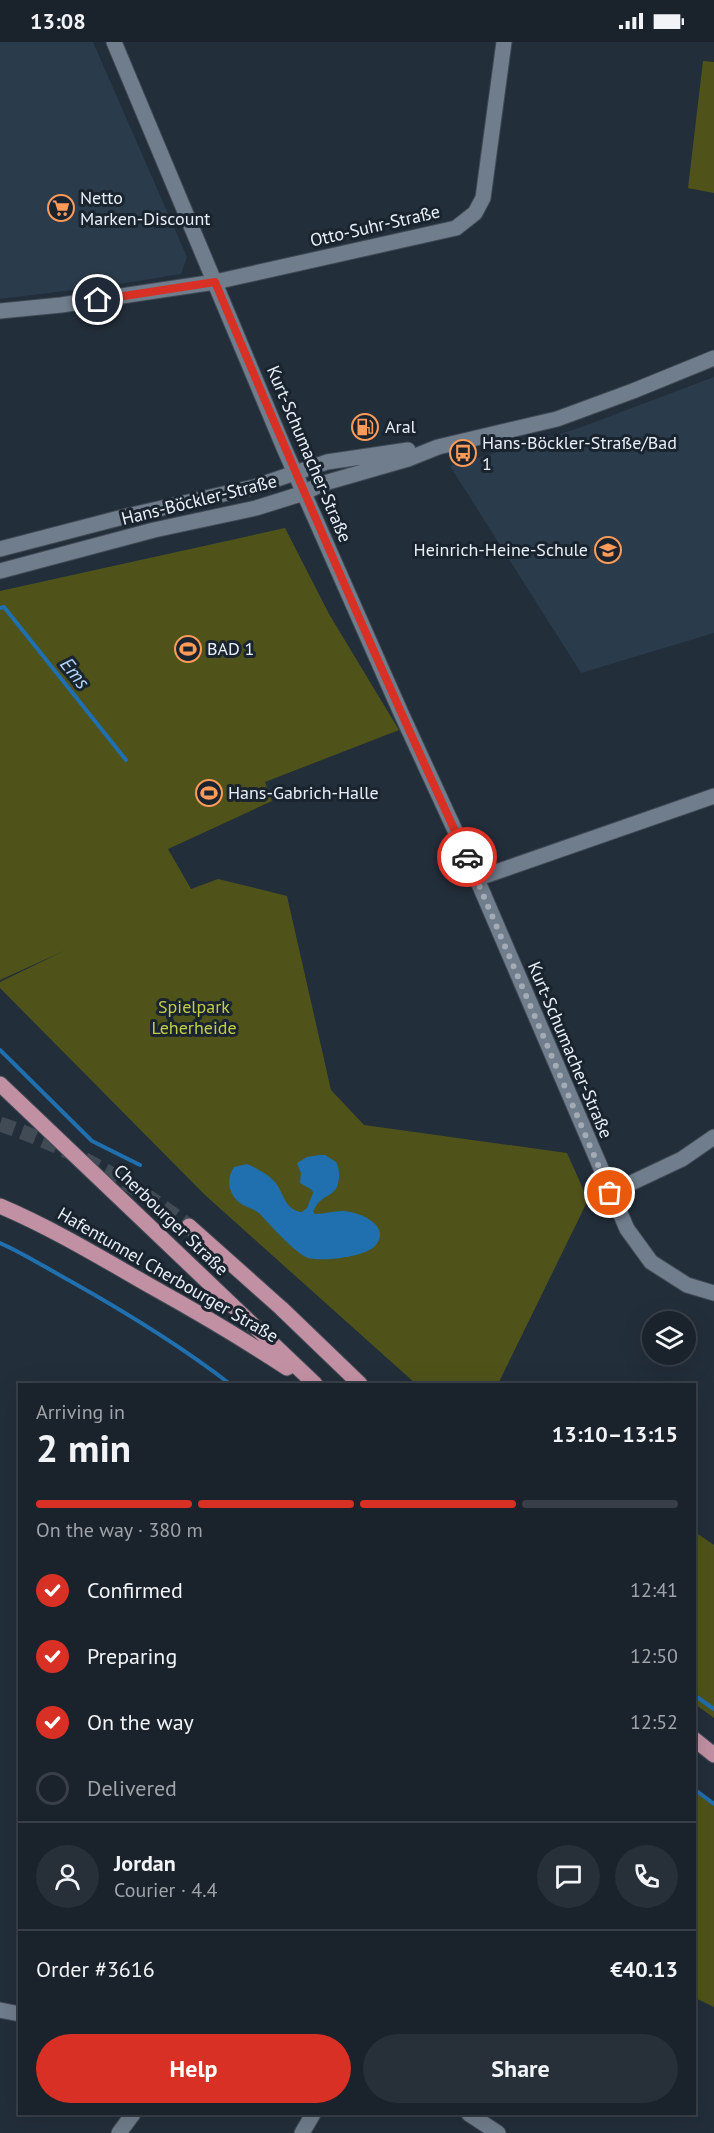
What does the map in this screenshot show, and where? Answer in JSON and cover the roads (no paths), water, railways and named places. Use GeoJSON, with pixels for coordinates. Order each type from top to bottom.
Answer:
{"type":"FeatureCollection","features":[{"type":"Feature","properties":{"kind":"main road","name":"Cherbourger Straße"},"geometry":{"type":"LineString","coordinates":[[0,1084],[313,1383]]}},
{"type":"Feature","properties":{"kind":"main road","name":"Hafentunnel Cherbourger Straße"},"geometry":{"type":"LineString","coordinates":[[0,1206],[107,1260],[230,1330],[312,1383]]}},
{"type":"Feature","properties":{"kind":"main road","name":"Hafentunnel Cherbourger Straße"},"geometry":{"type":"LineString","coordinates":[[189,1226],[273,1300],[359,1383]]}},
{"type":"Feature","properties":{"kind":"main road"},"geometry":{"type":"LineString","coordinates":[[696,1741],[714,1755]]}},
{"type":"Feature","properties":{"kind":"street","name":"Kurt-Schumacher-Straße"},"geometry":{"type":"LineString","coordinates":[[114,42],[295,473],[476,879],[627,1229],[651,1262],[687,1284],[714,1293]]}},
{"type":"Feature","properties":{"kind":"street","name":"Otto-Suhr-Straße"},"geometry":{"type":"LineString","coordinates":[[0,311],[61,305],[215,282],[456,228],[475,213],[483,198],[504,42]]}},
{"type":"Feature","properties":{"kind":"street","name":"Hans-Böckler-Straße"},"geometry":{"type":"LineString","coordinates":[[0,549],[127,516],[254,487],[327,462],[438,447],[557,419],[714,358]]}},
{"type":"Feature","properties":{"kind":"street","name":"Hans-Böckler-Straße"},"geometry":{"type":"LineString","coordinates":[[0,570],[153,530],[256,508],[304,493],[321,484],[408,459],[438,447]]}},
{"type":"Feature","properties":{"kind":"street"},"geometry":{"type":"LineString","coordinates":[[476,879],[714,796]]}},
{"type":"Feature","properties":{"kind":"street"},"geometry":{"type":"LineString","coordinates":[[610,1193],[682,1159],[714,1137]]}},
{"type":"Feature","properties":{"kind":"street"},"geometry":{"type":"LineString","coordinates":[[0,2010],[18,2014]]}},
{"type":"Feature","properties":{"kind":"street"},"geometry":{"type":"LineString","coordinates":[[119,2133],[132,2115]]}},
{"type":"Feature","properties":{"kind":"street"},"geometry":{"type":"LineString","coordinates":[[302,2133],[312,2115]]}},
{"type":"Feature","properties":{"kind":"street"},"geometry":{"type":"LineString","coordinates":[[471,2115],[498,2133]]}},
{"type":"Feature","properties":{"kind":"water"},"geometry":{"type":"Polygon","coordinates":[[[325,1155],[336,1162],[339,1177],[336,1189],[316,1205],[313,1212],[315,1214],[349,1212],[372,1221],[380,1232],[379,1239],[370,1250],[343,1258],[308,1258],[290,1245],[260,1214],[234,1198],[229,1183],[231,1172],[234,1167],[247,1164],[270,1177],[277,1184],[287,1204],[302,1212],[307,1208],[313,1193],[300,1183],[301,1173],[297,1163],[307,1157],[325,1155]]]}},
{"type":"Feature","properties":{"kind":"waterway","name":"Ems"},"geometry":{"type":"LineString","coordinates":[[0,608],[4,607],[126,760]]}},
{"type":"Feature","properties":{"kind":"waterway","name":"Ems"},"geometry":{"type":"LineString","coordinates":[[0,1050],[92,1141],[140,1165]]}},
{"type":"Feature","properties":{"kind":"waterway"},"geometry":{"type":"LineString","coordinates":[[0,1243],[133,1318],[173,1343],[229,1383]]}},
{"type":"Feature","properties":{"kind":"waterway","name":"Ems"},"geometry":{"type":"LineString","coordinates":[[696,1696],[714,1709]]}},
{"type":"Feature","properties":{"kind":"waterway"},"geometry":{"type":"LineString","coordinates":[[696,1790],[714,1804]]}},
{"type":"Feature","properties":{"kind":"tunnel"},"geometry":{"type":"LineString","coordinates":[[0,1124],[50,1143],[99,1167],[145,1195],[189,1226]]}},
{"type":"Feature","properties":{"kind":"place","name":"Netto Marken-Discount"},"geometry":{"type":"Point","coordinates":[61,208]}},
{"type":"Feature","properties":{"kind":"place","name":"Aral"},"geometry":{"type":"Point","coordinates":[365,427]}},
{"type":"Feature","properties":{"kind":"place","name":"Hans-Böckler-Straße/Bad 1"},"geometry":{"type":"Point","coordinates":[463,453]}},
{"type":"Feature","properties":{"kind":"place","name":"Heinrich-Heine-Schule"},"geometry":{"type":"Point","coordinates":[608,550]}},
{"type":"Feature","properties":{"kind":"place","name":"BAD 1"},"geometry":{"type":"Point","coordinates":[188,649]}},
{"type":"Feature","properties":{"kind":"place","name":"Hans-Gabrich-Halle"},"geometry":{"type":"Point","coordinates":[209,793]}},
{"type":"Feature","properties":{"kind":"park label","name":"Spielpark Leherheide"},"geometry":{"type":"Point","coordinates":[194,1017]}}]}
